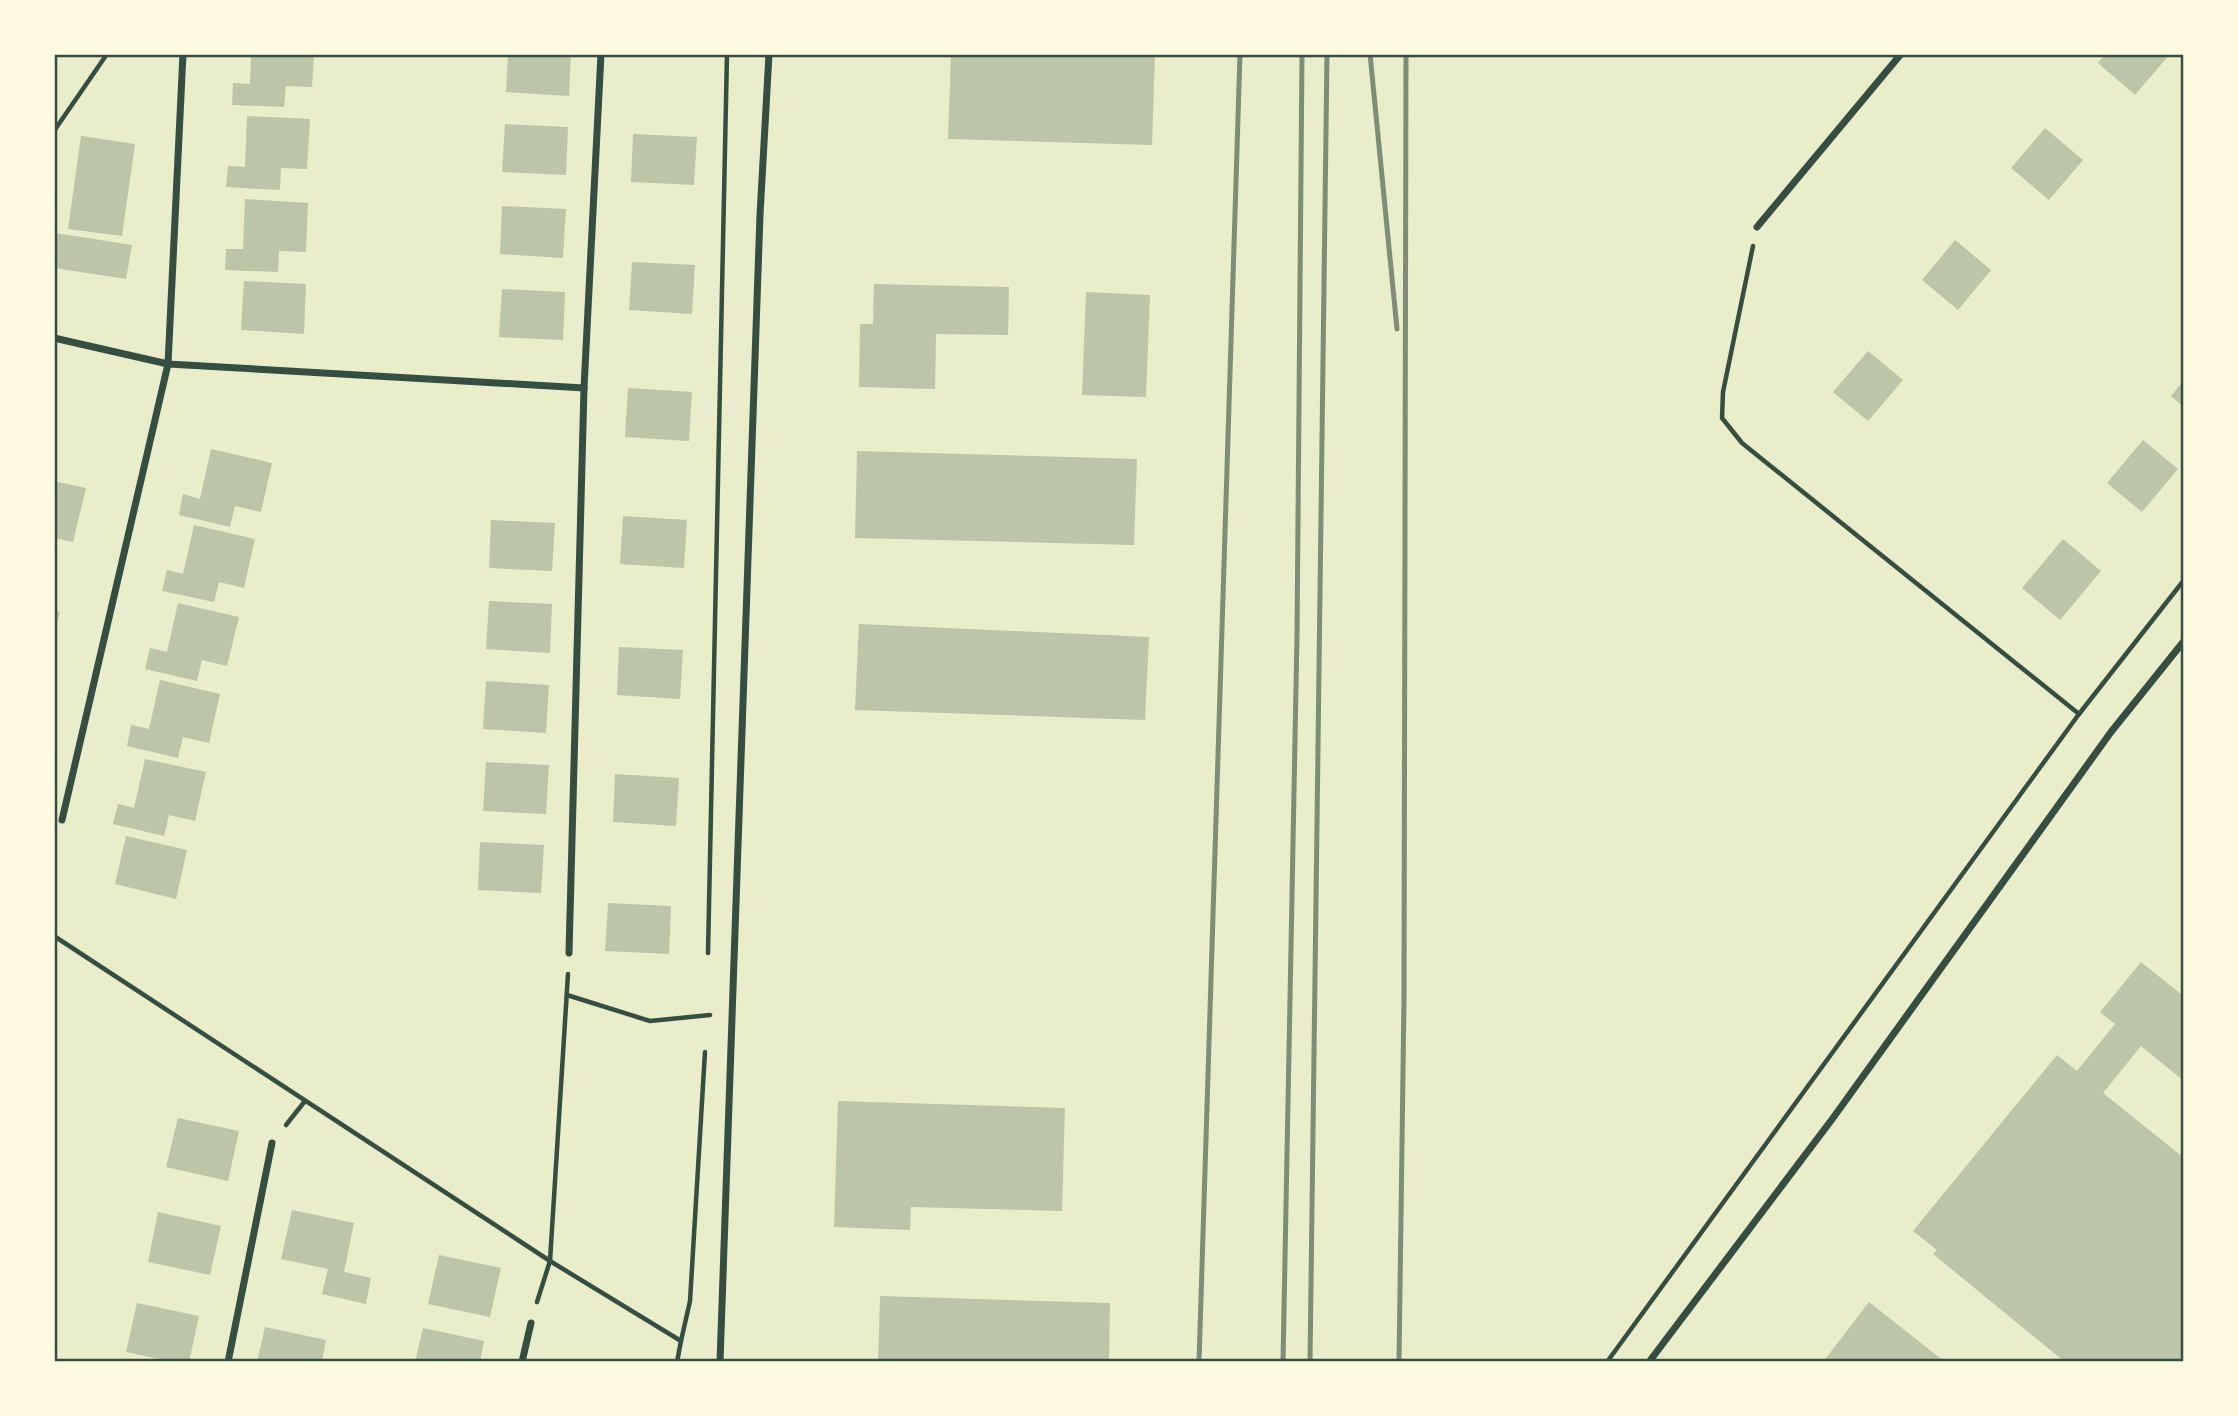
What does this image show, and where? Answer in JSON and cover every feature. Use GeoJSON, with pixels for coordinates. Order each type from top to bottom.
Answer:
{"type":"FeatureCollection","features":[{"type":"Feature","properties":{"kind":"street"},"geometry":{"type":"LineString","coordinates":[[62,820],[168,364],[183,54]]}},
{"type":"Feature","properties":{"kind":"street"},"geometry":{"type":"LineString","coordinates":[[569,953],[584,388],[601,54]]}},
{"type":"Feature","properties":{"kind":"street"},"geometry":{"type":"LineString","coordinates":[[720,1362],[760,215],[769,54]]}},
{"type":"Feature","properties":{"kind":"street"},"geometry":{"type":"LineString","coordinates":[[1757,227],[1901,54]]}},
{"type":"Feature","properties":{"kind":"street"},"geometry":{"type":"LineString","coordinates":[[54,338],[168,364],[584,388]]}},
{"type":"Feature","properties":{"kind":"street"},"geometry":{"type":"LineString","coordinates":[[1649,1362],[1833,1118],[2111,732],[2184,641]]}},
{"type":"Feature","properties":{"kind":"street"},"geometry":{"type":"LineString","coordinates":[[228,1362],[272,1143]]}},
{"type":"Feature","properties":{"kind":"street"},"geometry":{"type":"LineString","coordinates":[[522,1362],[531,1323]]}},
{"type":"Feature","properties":{"kind":"path"},"geometry":{"type":"LineString","coordinates":[[54,131],[107,54]]}},
{"type":"Feature","properties":{"kind":"path"},"geometry":{"type":"LineString","coordinates":[[708,959],[727,54]]}},
{"type":"Feature","properties":{"kind":"path"},"geometry":{"type":"LineString","coordinates":[[1757,227],[1723,392],[1722,418],[1742,443],[2079,714]]}},
{"type":"Feature","properties":{"kind":"path"},"geometry":{"type":"LineString","coordinates":[[1607,1362],[2079,714],[2184,580]]}},
{"type":"Feature","properties":{"kind":"path"},"geometry":{"type":"LineString","coordinates":[[54,936],[550,1261],[681,1341]]}},
{"type":"Feature","properties":{"kind":"path"},"geometry":{"type":"LineString","coordinates":[[531,1323],[550,1261],[569,953]]}},
{"type":"Feature","properties":{"kind":"path"},"geometry":{"type":"LineString","coordinates":[[567,995],[650,1021],[732,1012]]}},
{"type":"Feature","properties":{"kind":"path"},"geometry":{"type":"LineString","coordinates":[[706,1029],[707,1001]]}},
{"type":"Feature","properties":{"kind":"path"},"geometry":{"type":"LineString","coordinates":[[677,1362],[690,1301],[705,1042]]}},
{"type":"Feature","properties":{"kind":"path"},"geometry":{"type":"LineString","coordinates":[[272,1143],[305,1101]]}},
{"type":"Feature","properties":{"kind":"building"},"geometry":{"type":"Polygon","coordinates":[[[251,54],[314,54],[312,87],[286,86],[284,107],[232,105],[233,83],[250,84],[251,54]]]}},
{"type":"Feature","properties":{"kind":"building"},"geometry":{"type":"Polygon","coordinates":[[[508,54],[571,54],[569,96],[506,92],[508,54]]]}},
{"type":"Feature","properties":{"kind":"building"},"geometry":{"type":"Polygon","coordinates":[[[951,54],[1155,54],[1152,145],[948,139],[951,54]]]}},
{"type":"Feature","properties":{"kind":"building"},"geometry":{"type":"Polygon","coordinates":[[[2105,54],[2170,54],[2135,95],[2098,63],[2105,54]]]}},
{"type":"Feature","properties":{"kind":"building"},"geometry":{"type":"Polygon","coordinates":[[[247,116],[310,119],[307,169],[281,168],[280,190],[226,187],[228,166],[245,167],[247,116]]]}},
{"type":"Feature","properties":{"kind":"building"},"geometry":{"type":"Polygon","coordinates":[[[505,124],[568,127],[566,175],[502,172],[505,124]]]}},
{"type":"Feature","properties":{"kind":"building"},"geometry":{"type":"Polygon","coordinates":[[[2045,128],[2083,160],[2049,200],[2011,168],[2045,128]]]}},
{"type":"Feature","properties":{"kind":"building"},"geometry":{"type":"Polygon","coordinates":[[[633,134],[697,137],[694,185],[631,182],[633,134]]]}},
{"type":"Feature","properties":{"kind":"building"},"geometry":{"type":"Polygon","coordinates":[[[81,136],[135,144],[122,236],[68,229],[81,136]]]}},
{"type":"Feature","properties":{"kind":"building"},"geometry":{"type":"Polygon","coordinates":[[[245,199],[308,203],[306,252],[279,251],[278,272],[225,270],[226,249],[243,249],[245,199]]]}},
{"type":"Feature","properties":{"kind":"building"},"geometry":{"type":"Polygon","coordinates":[[[502,206],[566,209],[563,258],[500,254],[502,206]]]}},
{"type":"Feature","properties":{"kind":"building"},"geometry":{"type":"Polygon","coordinates":[[[55,233],[132,245],[126,279],[54,268],[55,233]]]}},
{"type":"Feature","properties":{"kind":"building"},"geometry":{"type":"Polygon","coordinates":[[[1955,240],[1991,270],[1958,310],[1922,280],[1955,240]]]}},
{"type":"Feature","properties":{"kind":"building"},"geometry":{"type":"Polygon","coordinates":[[[632,262],[695,265],[692,314],[629,310],[632,262]]]}},
{"type":"Feature","properties":{"kind":"building"},"geometry":{"type":"Polygon","coordinates":[[[244,281],[306,284],[304,334],[241,330],[244,281]]]}},
{"type":"Feature","properties":{"kind":"building"},"geometry":{"type":"Polygon","coordinates":[[[874,284],[1009,287],[1008,335],[936,334],[935,389],[859,387],[860,324],[873,324],[874,284]]]}},
{"type":"Feature","properties":{"kind":"building"},"geometry":{"type":"Polygon","coordinates":[[[502,289],[565,292],[563,340],[499,337],[502,289]]]}},
{"type":"Feature","properties":{"kind":"building"},"geometry":{"type":"Polygon","coordinates":[[[1086,292],[1150,295],[1146,397],[1082,395],[1086,292]]]}},
{"type":"Feature","properties":{"kind":"building"},"geometry":{"type":"Polygon","coordinates":[[[1868,351],[1903,380],[1868,421],[1833,392],[1868,351]]]}},
{"type":"Feature","properties":{"kind":"building"},"geometry":{"type":"Polygon","coordinates":[[[2184,380],[2184,407],[2171,396],[2184,380]]]}},
{"type":"Feature","properties":{"kind":"building"},"geometry":{"type":"Polygon","coordinates":[[[628,388],[692,392],[689,441],[625,437],[628,388]]]}},
{"type":"Feature","properties":{"kind":"building"},"geometry":{"type":"Polygon","coordinates":[[[2143,440],[2178,469],[2142,512],[2107,483],[2143,440]]]}},
{"type":"Feature","properties":{"kind":"building"},"geometry":{"type":"Polygon","coordinates":[[[211,449],[272,463],[261,512],[235,506],[230,527],[179,515],[183,494],[200,499],[211,449]]]}},
{"type":"Feature","properties":{"kind":"building"},"geometry":{"type":"Polygon","coordinates":[[[857,451],[1137,459],[1134,545],[855,538],[857,451]]]}},
{"type":"Feature","properties":{"kind":"building"},"geometry":{"type":"Polygon","coordinates":[[[54,481],[86,488],[73,542],[54,538],[54,481]]]}},
{"type":"Feature","properties":{"kind":"building"},"geometry":{"type":"Polygon","coordinates":[[[623,516],[687,520],[684,568],[620,564],[623,516]]]}},
{"type":"Feature","properties":{"kind":"building"},"geometry":{"type":"Polygon","coordinates":[[[491,520],[555,523],[552,571],[489,568],[491,520]]]}},
{"type":"Feature","properties":{"kind":"building"},"geometry":{"type":"Polygon","coordinates":[[[194,525],[255,539],[244,588],[219,582],[214,602],[162,591],[167,570],[183,574],[194,525]]]}},
{"type":"Feature","properties":{"kind":"building"},"geometry":{"type":"Polygon","coordinates":[[[2063,539],[2101,571],[2060,620],[2022,588],[2063,539]]]}},
{"type":"Feature","properties":{"kind":"building"},"geometry":{"type":"Polygon","coordinates":[[[489,601],[552,604],[550,653],[486,649],[489,601]]]}},
{"type":"Feature","properties":{"kind":"building"},"geometry":{"type":"Polygon","coordinates":[[[178,603],[239,617],[227,666],[202,660],[197,681],[145,669],[150,648],[167,652],[178,603]]]}},
{"type":"Feature","properties":{"kind":"building"},"geometry":{"type":"Polygon","coordinates":[[[54,611],[60,612],[55,632],[54,632],[54,611]]]}},
{"type":"Feature","properties":{"kind":"building"},"geometry":{"type":"Polygon","coordinates":[[[859,624],[1149,637],[1145,720],[855,710],[859,624]]]}},
{"type":"Feature","properties":{"kind":"building"},"geometry":{"type":"Polygon","coordinates":[[[619,647],[683,650],[680,699],[617,695],[619,647]]]}},
{"type":"Feature","properties":{"kind":"building"},"geometry":{"type":"Polygon","coordinates":[[[160,680],[220,694],[209,743],[183,737],[178,758],[127,746],[131,725],[149,729],[160,680]]]}},
{"type":"Feature","properties":{"kind":"building"},"geometry":{"type":"Polygon","coordinates":[[[486,681],[549,685],[546,733],[483,729],[486,681]]]}},
{"type":"Feature","properties":{"kind":"building"},"geometry":{"type":"Polygon","coordinates":[[[145,759],[206,772],[195,821],[169,815],[164,836],[113,824],[118,804],[134,808],[145,759]]]}},
{"type":"Feature","properties":{"kind":"building"},"geometry":{"type":"Polygon","coordinates":[[[486,762],[549,765],[546,814],[483,811],[486,762]]]}},
{"type":"Feature","properties":{"kind":"building"},"geometry":{"type":"Polygon","coordinates":[[[615,774],[679,778],[676,826],[613,822],[615,774]]]}},
{"type":"Feature","properties":{"kind":"building"},"geometry":{"type":"Polygon","coordinates":[[[126,836],[187,850],[176,899],[115,884],[126,836]]]}},
{"type":"Feature","properties":{"kind":"building"},"geometry":{"type":"Polygon","coordinates":[[[480,842],[544,845],[541,893],[478,890],[480,842]]]}},
{"type":"Feature","properties":{"kind":"building"},"geometry":{"type":"Polygon","coordinates":[[[608,903],[671,906],[669,954],[605,951],[608,903]]]}},
{"type":"Feature","properties":{"kind":"building"},"geometry":{"type":"Polygon","coordinates":[[[2141,962],[2182,995],[2184,992],[2184,1081],[2141,1046],[2103,1093],[2184,1158],[2184,1362],[2065,1362],[1933,1254],[1937,1250],[1913,1231],[2057,1055],[2077,1071],[2115,1024],[2100,1012],[2141,962]]]}},
{"type":"Feature","properties":{"kind":"building"},"geometry":{"type":"Polygon","coordinates":[[[838,1101],[1065,1108],[1062,1211],[911,1207],[910,1230],[834,1227],[838,1101]]]}},
{"type":"Feature","properties":{"kind":"building"},"geometry":{"type":"Polygon","coordinates":[[[178,1118],[239,1131],[228,1181],[166,1167],[178,1118]]]}},
{"type":"Feature","properties":{"kind":"building"},"geometry":{"type":"Polygon","coordinates":[[[292,1210],[354,1223],[344,1272],[371,1278],[366,1304],[322,1294],[328,1269],[281,1259],[292,1210]]]}},
{"type":"Feature","properties":{"kind":"building"},"geometry":{"type":"Polygon","coordinates":[[[158,1212],[221,1226],[210,1275],[148,1262],[158,1212]]]}},
{"type":"Feature","properties":{"kind":"building"},"geometry":{"type":"Polygon","coordinates":[[[439,1255],[501,1268],[490,1317],[428,1304],[439,1255]]]}},
{"type":"Feature","properties":{"kind":"building"},"geometry":{"type":"Polygon","coordinates":[[[880,1296],[1110,1303],[1109,1362],[878,1362],[880,1296]]]}},
{"type":"Feature","properties":{"kind":"building"},"geometry":{"type":"Polygon","coordinates":[[[1869,1302],[1945,1362],[1823,1362],[1869,1302]]]}},
{"type":"Feature","properties":{"kind":"building"},"geometry":{"type":"Polygon","coordinates":[[[137,1303],[199,1316],[189,1362],[172,1362],[126,1352],[137,1303]]]}},
{"type":"Feature","properties":{"kind":"building"},"geometry":{"type":"Polygon","coordinates":[[[265,1327],[326,1340],[322,1362],[257,1362],[265,1327]]]}},
{"type":"Feature","properties":{"kind":"building"},"geometry":{"type":"Polygon","coordinates":[[[423,1328],[484,1341],[480,1362],[415,1362],[423,1328]]]}},
{"type":"Feature","properties":{"kind":"railway"},"geometry":{"type":"LineString","coordinates":[[1199,1362],[1240,54]]}},
{"type":"Feature","properties":{"kind":"railway"},"geometry":{"type":"LineString","coordinates":[[1283,1362],[1297,636],[1302,54]]}},
{"type":"Feature","properties":{"kind":"railway"},"geometry":{"type":"LineString","coordinates":[[1310,1362],[1327,54]]}},
{"type":"Feature","properties":{"kind":"railway"},"geometry":{"type":"LineString","coordinates":[[1370,54],[1397,329]]}},
{"type":"Feature","properties":{"kind":"railway"},"geometry":{"type":"LineString","coordinates":[[1399,1362],[1404,998],[1406,54]]}}]}
